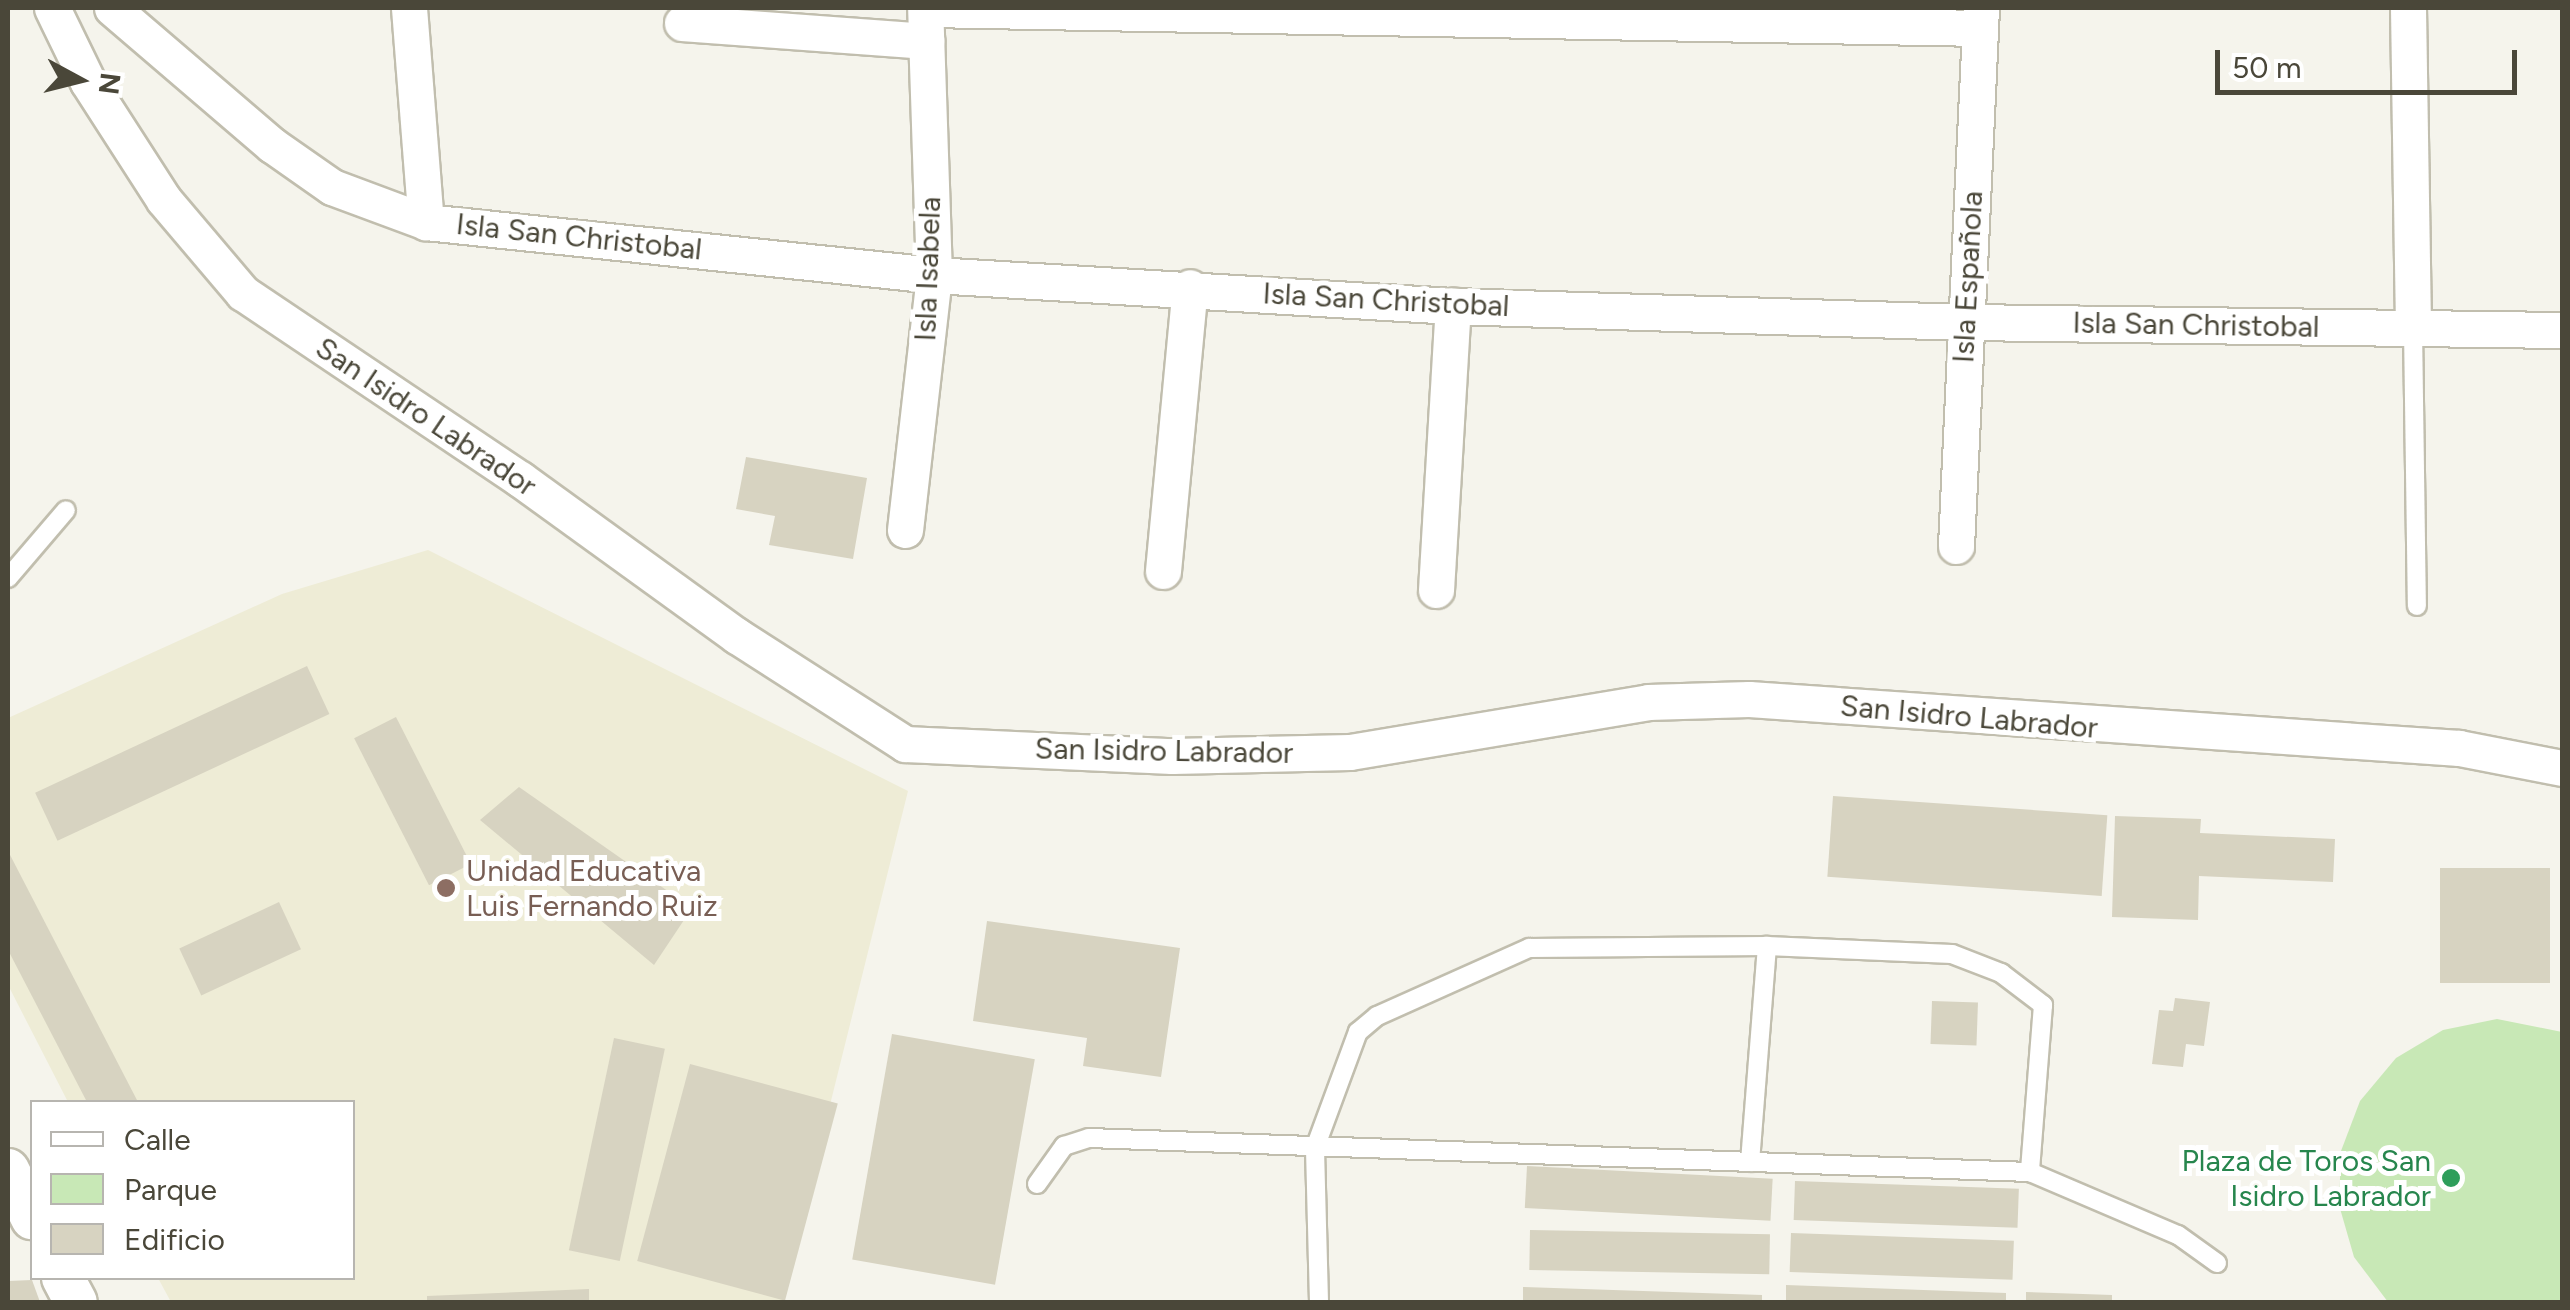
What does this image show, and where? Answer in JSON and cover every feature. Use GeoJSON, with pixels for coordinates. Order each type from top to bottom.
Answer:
{"type":"FeatureCollection","features":[{"type":"Feature","properties":{"kind":"street","name":"San Isidro Labrador"},"geometry":{"type":"LineString","coordinates":[[52,8],[88,82],[164,200],[243,293],[520,479],[737,636],[905,744],[1172,756],[1350,752],[1648,702],[1750,699],[2459,748],[2562,768]]}},
{"type":"Feature","properties":{"kind":"street","name":"Isla San Christobal"},"geometry":{"type":"LineString","coordinates":[[112,8],[272,146],[332,186],[426,222],[934,275],[1190,287],[1453,306],[1966,322],[2562,330]]}},
{"type":"Feature","properties":{"kind":"street"},"geometry":{"type":"LineString","coordinates":[[409,8],[426,222]]}},
{"type":"Feature","properties":{"kind":"street"},"geometry":{"type":"LineString","coordinates":[[2408,8],[2413,328]]}},
{"type":"Feature","properties":{"kind":"street"},"geometry":{"type":"LineString","coordinates":[[682,23],[926,19],[1981,18]]}},
{"type":"Feature","properties":{"kind":"street","name":"Isla Española"},"geometry":{"type":"LineString","coordinates":[[1956,546],[1981,18]]}},
{"type":"Feature","properties":{"kind":"street","name":"Isla Isabela"},"geometry":{"type":"LineString","coordinates":[[904,530],[934,275],[926,19]]}},
{"type":"Feature","properties":{"kind":"street"},"geometry":{"type":"LineString","coordinates":[[1163,571],[1190,287]]}},
{"type":"Feature","properties":{"kind":"street"},"geometry":{"type":"LineString","coordinates":[[1436,590],[1453,306]]}},
{"type":"Feature","properties":{"kind":"street"},"geometry":{"type":"LineString","coordinates":[[8,1170],[30,1214]]}},
{"type":"Feature","properties":{"kind":"street"},"geometry":{"type":"LineString","coordinates":[[64,1280],[76,1302]]}},
{"type":"Feature","properties":{"kind":"lane"},"geometry":{"type":"LineString","coordinates":[[2413,328],[2417,606]]}},
{"type":"Feature","properties":{"kind":"lane"},"geometry":{"type":"LineString","coordinates":[[8,578],[66,510]]}},
{"type":"Feature","properties":{"kind":"lane"},"geometry":{"type":"LineString","coordinates":[[1750,1162],[1767,946]]}},
{"type":"Feature","properties":{"kind":"lane"},"geometry":{"type":"LineString","coordinates":[[1319,1302],[1315,1148],[1358,1032],[1377,1016],[1529,948],[1767,946],[1952,954],[2031,992],[2042,1006],[2030,1172]]}},
{"type":"Feature","properties":{"kind":"lane"},"geometry":{"type":"LineString","coordinates":[[1036,1184],[1064,1146],[1089,1138],[2030,1172],[2178,1235],[2216,1263]]}},
{"type":"Feature","properties":{"kind":"shaded area","name":"Unidad Educativa Luis Fernando Ruiz"},"geometry":{"type":"Polygon","coordinates":[[[428,550],[908,791],[781,1302],[171,1302],[159,1280],[355,1280],[355,1100],[67,1100],[8,985],[8,718],[282,594],[428,550]]]}},
{"type":"Feature","properties":{"kind":"green space","name":"Plaza de Toros San Isidro Labrador"},"geometry":{"type":"Polygon","coordinates":[[[2497,1019],[2562,1032],[2562,1302],[2388,1302],[2354,1257],[2339,1205],[2341,1151],[2360,1101],[2396,1058],[2443,1030],[2497,1019]]]}},
{"type":"Feature","properties":{"kind":"building"},"geometry":{"type":"Polygon","coordinates":[[[746,457],[867,478],[853,559],[769,545],[775,516],[736,509],[746,457]]]}},
{"type":"Feature","properties":{"kind":"building"},"geometry":{"type":"Polygon","coordinates":[[[307,666],[329,714],[58,841],[35,793],[307,666]]]}},
{"type":"Feature","properties":{"kind":"building"},"geometry":{"type":"Polygon","coordinates":[[[396,717],[471,864],[429,885],[354,738],[396,717]]]}},
{"type":"Feature","properties":{"kind":"building"},"geometry":{"type":"Polygon","coordinates":[[[519,787],[692,908],[654,965],[480,820],[519,787]]]}},
{"type":"Feature","properties":{"kind":"building"},"geometry":{"type":"Polygon","coordinates":[[[1833,796],[2107,815],[2102,896],[1827,877],[1833,796]]]}},
{"type":"Feature","properties":{"kind":"building"},"geometry":{"type":"Polygon","coordinates":[[[2115,816],[2201,819],[2200,833],[2335,839],[2333,882],[2199,876],[2198,920],[2112,917],[2115,816]]]}},
{"type":"Feature","properties":{"kind":"building"},"geometry":{"type":"Polygon","coordinates":[[[8,851],[137,1100],[86,1100],[8,950],[8,851]]]}},
{"type":"Feature","properties":{"kind":"building"},"geometry":{"type":"Polygon","coordinates":[[[2440,868],[2550,868],[2550,983],[2440,983],[2440,868]]]}},
{"type":"Feature","properties":{"kind":"building"},"geometry":{"type":"Polygon","coordinates":[[[279,902],[301,949],[201,996],[179,948],[279,902]]]}},
{"type":"Feature","properties":{"kind":"building"},"geometry":{"type":"Polygon","coordinates":[[[987,921],[1180,948],[1161,1077],[1083,1066],[1087,1038],[973,1021],[987,921]]]}},
{"type":"Feature","properties":{"kind":"building"},"geometry":{"type":"Polygon","coordinates":[[[2175,998],[2210,1002],[2204,1046],[2186,1044],[2183,1067],[2152,1064],[2159,1010],[2173,1011],[2175,998]]]}},
{"type":"Feature","properties":{"kind":"building"},"geometry":{"type":"Polygon","coordinates":[[[1932,1001],[1978,1003],[1976,1046],[1930,1044],[1932,1001]]]}},
{"type":"Feature","properties":{"kind":"building"},"geometry":{"type":"Polygon","coordinates":[[[892,1034],[1035,1059],[995,1285],[852,1260],[892,1034]]]}},
{"type":"Feature","properties":{"kind":"building"},"geometry":{"type":"Polygon","coordinates":[[[614,1038],[665,1049],[620,1261],[569,1250],[614,1038]]]}},
{"type":"Feature","properties":{"kind":"building"},"geometry":{"type":"Polygon","coordinates":[[[690,1064],[838,1104],[785,1301],[637,1261],[690,1064]]]}},
{"type":"Feature","properties":{"kind":"building"},"geometry":{"type":"Polygon","coordinates":[[[1527,1166],[1773,1179],[1770,1221],[1525,1208],[1527,1166]]]}},
{"type":"Feature","properties":{"kind":"building"},"geometry":{"type":"Polygon","coordinates":[[[1795,1181],[2019,1189],[2018,1228],[1794,1220],[1795,1181]]]}},
{"type":"Feature","properties":{"kind":"building"},"geometry":{"type":"Polygon","coordinates":[[[1530,1230],[1770,1234],[1769,1274],[1529,1270],[1530,1230]]]}},
{"type":"Feature","properties":{"kind":"building"},"geometry":{"type":"Polygon","coordinates":[[[1791,1233],[2014,1241],[2013,1280],[1790,1272],[1791,1233]]]}},
{"type":"Feature","properties":{"kind":"building"},"geometry":{"type":"Polygon","coordinates":[[[32,1280],[40,1302],[8,1302],[8,1281],[32,1280]]]}},
{"type":"Feature","properties":{"kind":"building"},"geometry":{"type":"Polygon","coordinates":[[[1786,1285],[2006,1293],[2006,1302],[1786,1302],[1786,1285]]]}},
{"type":"Feature","properties":{"kind":"building"},"geometry":{"type":"Polygon","coordinates":[[[1523,1287],[1762,1295],[1762,1302],[1523,1302],[1523,1287]]]}},
{"type":"Feature","properties":{"kind":"building"},"geometry":{"type":"Polygon","coordinates":[[[589,1289],[589,1302],[427,1302],[427,1296],[589,1289]]]}},
{"type":"Feature","properties":{"kind":"building"},"geometry":{"type":"Polygon","coordinates":[[[2026,1292],[2112,1295],[2112,1302],[2026,1302],[2026,1292]]]}},
{"type":"Feature","properties":{"kind":"place","name":"Unidad Educativa Luis Fernando Ruiz"},"geometry":{"type":"Point","coordinates":[446,888]}},
{"type":"Feature","properties":{"kind":"place","name":"Plaza de Toros San Isidro Labrador"},"geometry":{"type":"Point","coordinates":[2451,1178]}}]}
